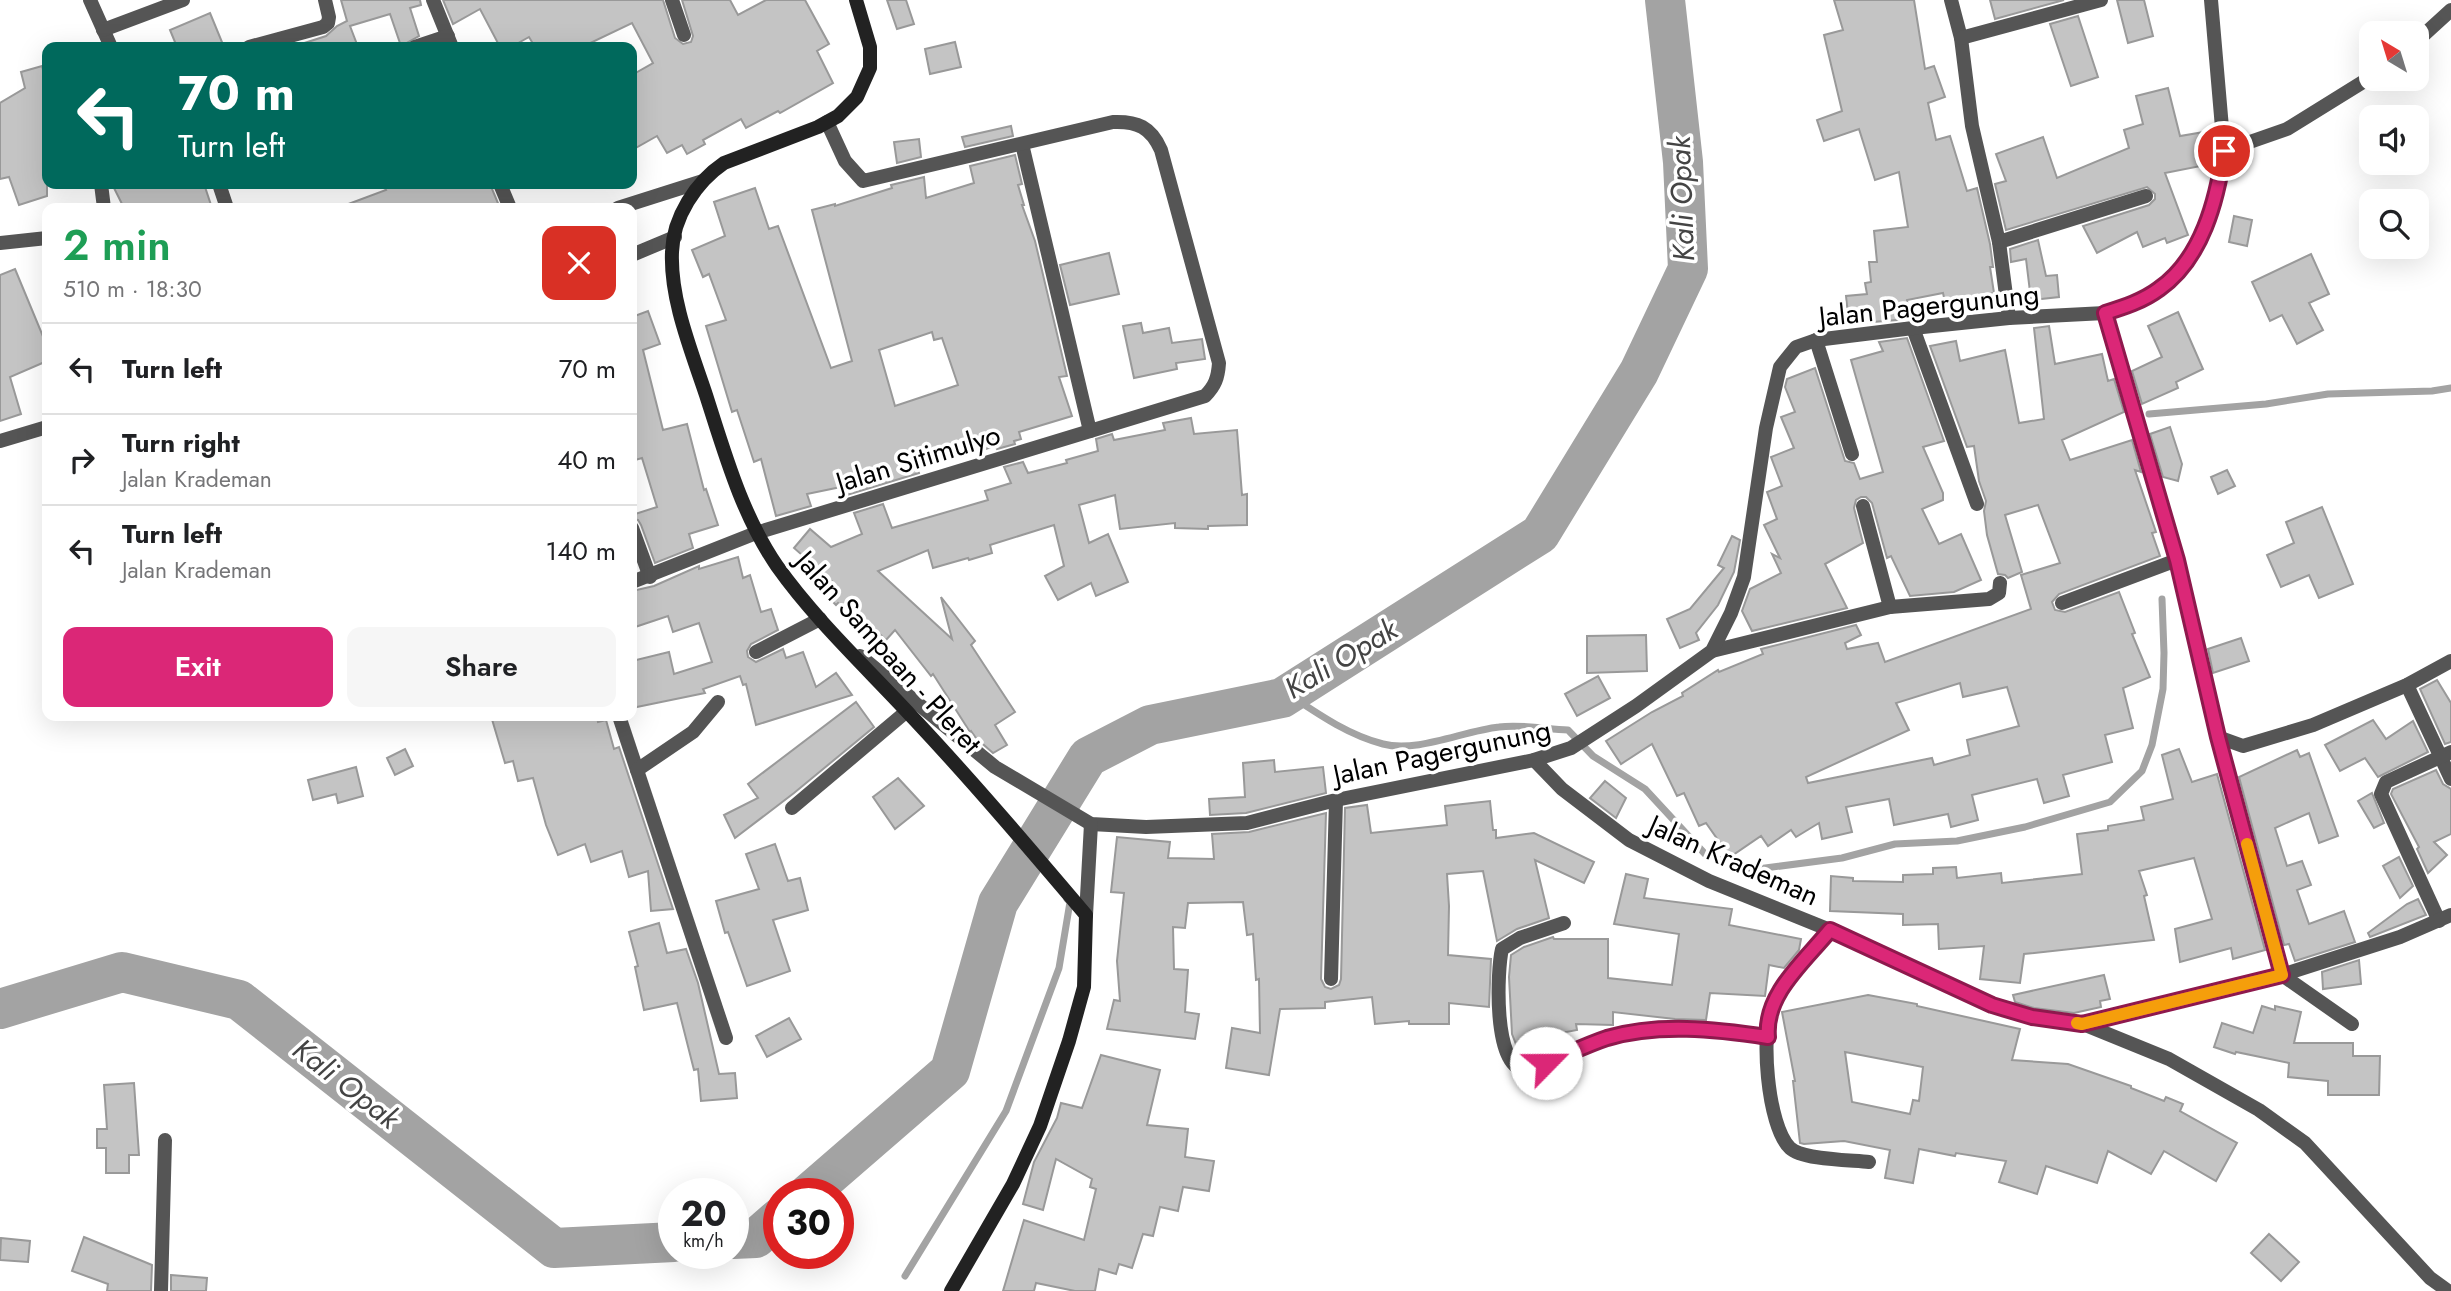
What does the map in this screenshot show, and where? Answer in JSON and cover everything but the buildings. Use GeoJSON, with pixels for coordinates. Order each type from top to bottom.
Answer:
{"type":"FeatureCollection","features":[{"type":"Feature","properties":{"kind":"main road","name":"Jalan Sampaan - Pleret"},"geometry":{"type":"LineString","coordinates":[[856,0],[870,47],[870,68],[857,97],[838,116],[827,122],[724,163],[703,181],[685,206],[672,248],[672,274],[681,312],[726,456],[756,533],[778,567],[820,619],[981,790],[1086,915]]}},
{"type":"Feature","properties":{"kind":"main road"},"geometry":{"type":"LineString","coordinates":[[951,1291],[1013,1184],[1040,1126],[1084,987],[1086,915]]}},
{"type":"Feature","properties":{"kind":"street"},"geometry":{"type":"LineString","coordinates":[[90,0],[109,42]]}},
{"type":"Feature","properties":{"kind":"street"},"geometry":{"type":"LineString","coordinates":[[103,30],[183,0]]}},
{"type":"Feature","properties":{"kind":"street"},"geometry":{"type":"LineString","coordinates":[[268,42],[323,27],[328,23],[329,17],[325,0]]}},
{"type":"Feature","properties":{"kind":"street"},"geometry":{"type":"LineString","coordinates":[[433,0],[450,42]]}},
{"type":"Feature","properties":{"kind":"street"},"geometry":{"type":"LineString","coordinates":[[672,0],[684,35]]}},
{"type":"Feature","properties":{"kind":"street"},"geometry":{"type":"LineString","coordinates":[[1951,0],[1961,38],[1972,125],[1999,242],[2009,318]]}},
{"type":"Feature","properties":{"kind":"street"},"geometry":{"type":"LineString","coordinates":[[1961,38],[2080,2],[2101,0]]}},
{"type":"Feature","properties":{"kind":"street","name":"Jalan Pagergunung"},"geometry":{"type":"LineString","coordinates":[[845,644],[995,767],[1091,824],[1146,827],[1247,823],[1336,800],[1534,760],[1571,748],[1636,706],[1712,651],[1731,613],[1744,577],[1766,428],[1780,367],[1796,347],[1816,340],[1913,328],[2009,318],[2105,313],[2132,305],[2160,289],[2178,271],[2195,248],[2212,207],[2224,151],[2211,0]]}},
{"type":"Feature","properties":{"kind":"street"},"geometry":{"type":"LineString","coordinates":[[2429,30],[2451,10]]}},
{"type":"Feature","properties":{"kind":"street"},"geometry":{"type":"LineString","coordinates":[[2224,151],[2287,129],[2359,84]]}},
{"type":"Feature","properties":{"kind":"street"},"geometry":{"type":"LineString","coordinates":[[827,122],[845,161],[863,180],[1022,144],[1090,431]]}},
{"type":"Feature","properties":{"kind":"street","name":"Jalan Sitimulyo"},"geometry":{"type":"LineString","coordinates":[[637,581],[756,533],[1205,396],[1214,387],[1219,376],[1219,363],[1185,229],[1156,138],[1140,124],[1113,122],[1022,144]]}},
{"type":"Feature","properties":{"kind":"street"},"geometry":{"type":"LineString","coordinates":[[634,203],[703,181]]}},
{"type":"Feature","properties":{"kind":"street"},"geometry":{"type":"LineString","coordinates":[[1999,242],[2146,196]]}},
{"type":"Feature","properties":{"kind":"street"},"geometry":{"type":"LineString","coordinates":[[637,253],[675,237]]}},
{"type":"Feature","properties":{"kind":"street"},"geometry":{"type":"LineString","coordinates":[[0,243],[42,239]]}},
{"type":"Feature","properties":{"kind":"street"},"geometry":{"type":"LineString","coordinates":[[2105,313],[2177,560],[2218,737],[2282,975],[2352,1024]]}},
{"type":"Feature","properties":{"kind":"street"},"geometry":{"type":"LineString","coordinates":[[1913,328],[1976,504]]}},
{"type":"Feature","properties":{"kind":"street"},"geometry":{"type":"LineString","coordinates":[[1816,340],[1852,454]]}},
{"type":"Feature","properties":{"kind":"street"},"geometry":{"type":"LineString","coordinates":[[0,441],[42,428]]}},
{"type":"Feature","properties":{"kind":"street"},"geometry":{"type":"LineString","coordinates":[[1863,506],[1890,607]]}},
{"type":"Feature","properties":{"kind":"street"},"geometry":{"type":"LineString","coordinates":[[637,542],[650,577]]}},
{"type":"Feature","properties":{"kind":"street"},"geometry":{"type":"LineString","coordinates":[[2062,603],[2177,560]]}},
{"type":"Feature","properties":{"kind":"street"},"geometry":{"type":"LineString","coordinates":[[1712,651],[1890,607],[1989,599],[2000,593],[2000,583]]}},
{"type":"Feature","properties":{"kind":"street"},"geometry":{"type":"LineString","coordinates":[[756,652],[820,619]]}},
{"type":"Feature","properties":{"kind":"street"},"geometry":{"type":"LineString","coordinates":[[2218,737],[2243,746],[2313,725],[2407,685],[2451,661]]}},
{"type":"Feature","properties":{"kind":"street"},"geometry":{"type":"LineString","coordinates":[[2407,685],[2446,754],[2451,779]]}},
{"type":"Feature","properties":{"kind":"street"},"geometry":{"type":"LineString","coordinates":[[637,770],[693,732],[718,702]]}},
{"type":"Feature","properties":{"kind":"street"},"geometry":{"type":"LineString","coordinates":[[792,808],[907,711]]}},
{"type":"Feature","properties":{"kind":"street"},"geometry":{"type":"LineString","coordinates":[[621,721],[726,1038]]}},
{"type":"Feature","properties":{"kind":"street"},"geometry":{"type":"LineString","coordinates":[[2445,918],[2381,794],[2386,782],[2446,754]]}},
{"type":"Feature","properties":{"kind":"street","name":"Jalan Krademan"},"geometry":{"type":"LineString","coordinates":[[1534,760],[1562,789],[1629,840],[1709,881],[1830,930],[1992,1005],[2032,1017],[2082,1024],[2282,975],[2400,937],[2445,918]]}},
{"type":"Feature","properties":{"kind":"street"},"geometry":{"type":"LineString","coordinates":[[1331,979],[1336,800]]}},
{"type":"Feature","properties":{"kind":"street"},"geometry":{"type":"LineString","coordinates":[[1086,915],[1091,824]]}},
{"type":"Feature","properties":{"kind":"street"},"geometry":{"type":"LineString","coordinates":[[1564,923],[1520,938],[1502,949],[1499,1009],[1506,1052],[1516,1065],[1524,1069],[1605,1039],[1646,1030],[1722,1030],[1768,1037]]}},
{"type":"Feature","properties":{"kind":"street"},"geometry":{"type":"LineString","coordinates":[[1830,930],[1773,1002],[1768,1018],[1769,1094],[1778,1130],[1791,1149],[1801,1154],[1869,1162]]}},
{"type":"Feature","properties":{"kind":"street"},"geometry":{"type":"LineString","coordinates":[[2082,1024],[2169,1059],[2259,1110],[2305,1143],[2430,1278],[2448,1291]]}},
{"type":"Feature","properties":{"kind":"street"},"geometry":{"type":"LineString","coordinates":[[161,1291],[165,1140]]}},
{"type":"Feature","properties":{"kind":"waterway","name":"Kali Opak"},"geometry":{"type":"LineString","coordinates":[[826,1178],[950,1071],[998,903],[1088,757],[1150,725],[1282,698],[1540,534],[1639,372],[1688,269],[1683,162],[1665,0]]}},
{"type":"Feature","properties":{"kind":"waterway"},"geometry":{"type":"LineString","coordinates":[[2149,414],[2266,404],[2328,394],[2451,388]]}},
{"type":"Feature","properties":{"kind":"waterway"},"geometry":{"type":"LineString","coordinates":[[1288,694],[1345,729],[1370,740],[1396,746],[1425,744],[1507,726],[1568,730],[1593,756],[1645,789],[1706,855],[1750,870],[1842,858],[1895,844],[1957,841],[2025,827],[2110,802],[2142,771],[2152,745],[2163,689],[2162,599]]}},
{"type":"Feature","properties":{"kind":"waterway"},"geometry":{"type":"LineString","coordinates":[[905,1276],[1006,1111],[1059,968],[1070,902],[1067,899]]}},
{"type":"Feature","properties":{"kind":"waterway","name":"Kali Opak"},"geometry":{"type":"LineString","coordinates":[[0,1009],[122,972],[239,1000],[554,1248],[658,1243]]}},
{"type":"Feature","properties":{"kind":"waterway","name":"Kali Opak"},"geometry":{"type":"LineString","coordinates":[[749,1238],[756,1238],[763,1232]]}},
{"type":"Feature","properties":{"kind":"slow traffic"},"geometry":{"type":"LineString","coordinates":[[2077,1023],[2082,1024],[2282,975],[2247,844]]}},
{"type":"Feature","properties":{"kind":"route"},"geometry":{"type":"LineString","coordinates":[[1546,1063],[1605,1039],[1646,1030],[1722,1030],[1768,1037],[1768,1018],[1773,1002],[1830,930],[1992,1005],[2032,1017],[2082,1024],[2282,975],[2218,737],[2177,560],[2105,313],[2132,305],[2160,289],[2195,248],[2212,207],[2224,151]]}}]}
